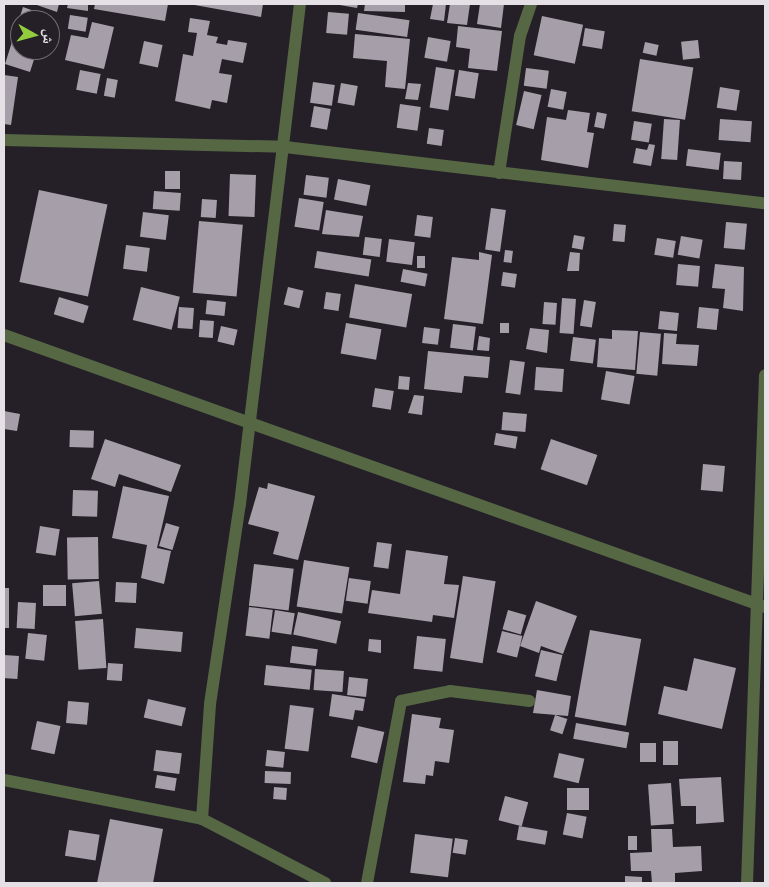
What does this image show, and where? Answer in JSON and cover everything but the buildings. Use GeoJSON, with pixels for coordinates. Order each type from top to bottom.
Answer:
{"type":"FeatureCollection","features":[{"type":"Feature","properties":{"kind":"street"},"geometry":{"type":"LineString","coordinates":[[202,818],[210,704],[240,504],[248,419],[286,147],[300,4]]}},
{"type":"Feature","properties":{"kind":"street"},"geometry":{"type":"LineString","coordinates":[[499,173],[520,36],[531,4]]}},
{"type":"Feature","properties":{"kind":"street"},"geometry":{"type":"LineString","coordinates":[[4,140],[286,147],[765,203]]}},
{"type":"Feature","properties":{"kind":"street"},"geometry":{"type":"LineString","coordinates":[[4,335],[248,419],[761,606]]}},
{"type":"Feature","properties":{"kind":"street"},"geometry":{"type":"LineString","coordinates":[[747,883],[761,606],[765,375]]}},
{"type":"Feature","properties":{"kind":"street"},"geometry":{"type":"LineString","coordinates":[[367,883],[401,701],[450,691],[529,701]]}},
{"type":"Feature","properties":{"kind":"street"},"geometry":{"type":"LineString","coordinates":[[4,780],[202,818],[325,883]]}}]}
